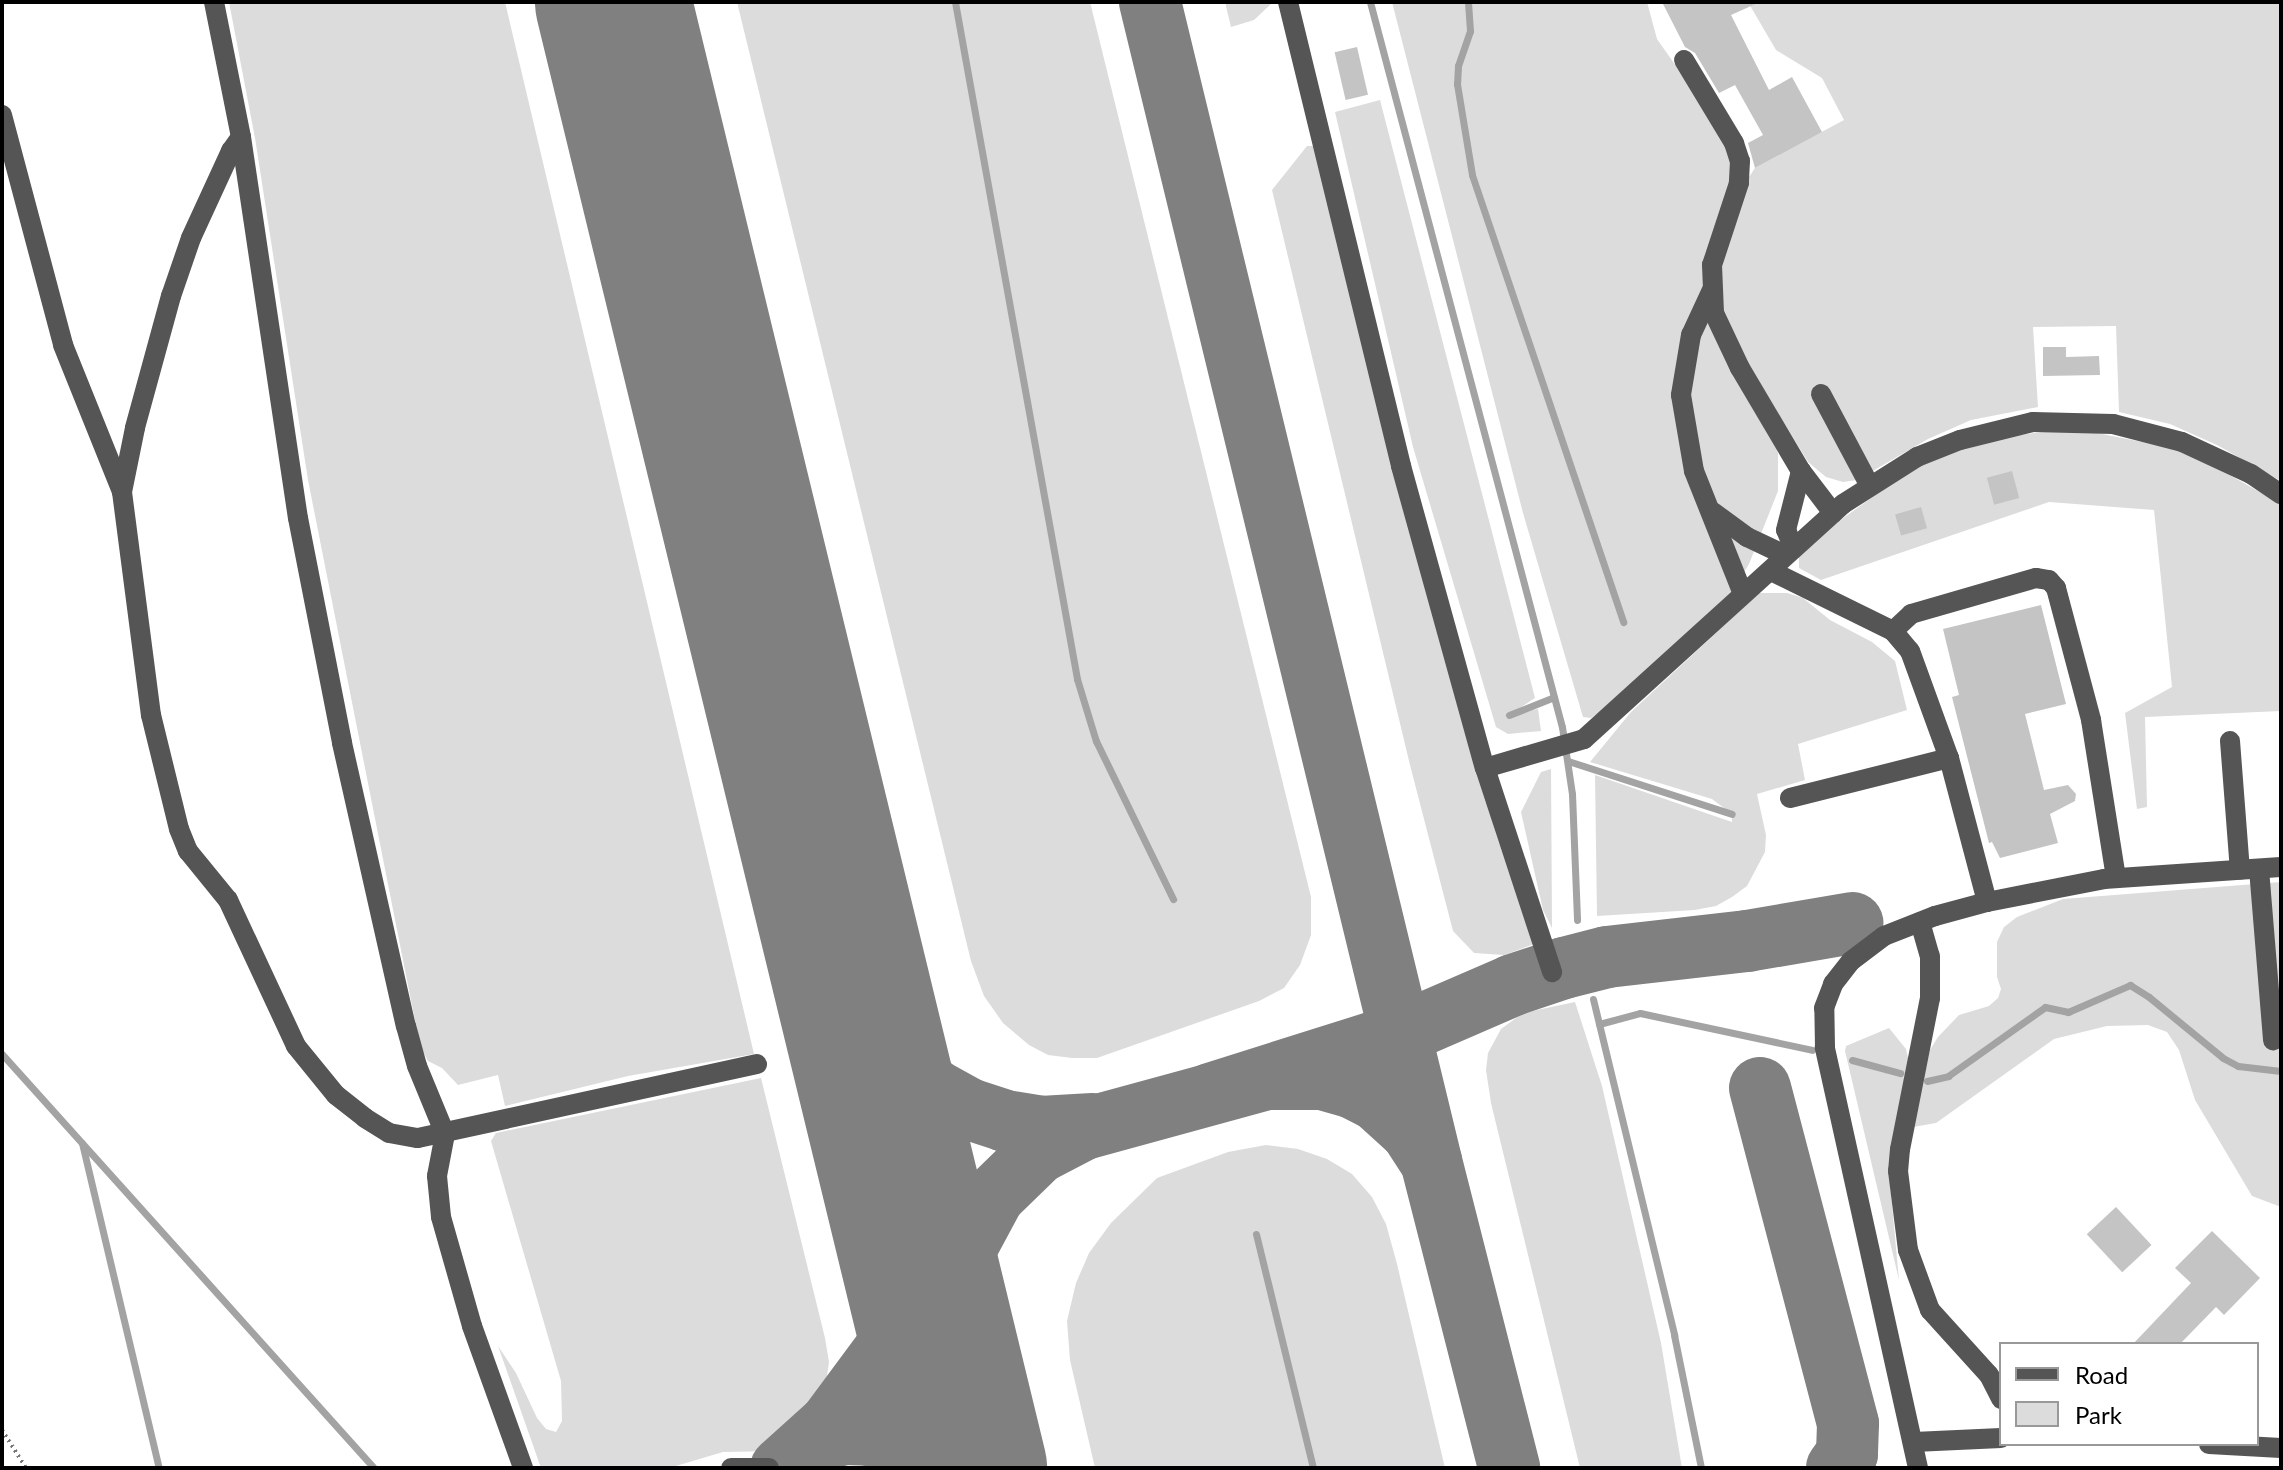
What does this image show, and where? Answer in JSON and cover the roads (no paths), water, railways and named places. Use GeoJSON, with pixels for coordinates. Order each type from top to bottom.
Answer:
{"type":"FeatureCollection","features":[{"type":"Feature","properties":{"kind":"lane"},"geometry":{"type":"LineString","coordinates":[[214,2],[241,137],[298,518],[342,743],[406,1026],[417,1066],[445,1134],[437,1176],[441,1217],[472,1326],[523,1468]]}},
{"type":"Feature","properties":{"kind":"lane"},"geometry":{"type":"LineString","coordinates":[[1288,2],[1401,466],[1485,768],[1552,972]]}},
{"type":"Feature","properties":{"kind":"lane"},"geometry":{"type":"LineString","coordinates":[[1684,60],[1734,143],[1740,161],[1739,183],[1712,265],[1711,292],[1723,336],[1801,471],[1833,513]]}},
{"type":"Feature","properties":{"kind":"lane"},"geometry":{"type":"LineString","coordinates":[[2,115],[63,345],[122,492],[151,715],[173,808],[188,851],[228,900],[262,968],[277,1010],[314,1071],[336,1095],[389,1133],[418,1138],[757,1064]]}},
{"type":"Feature","properties":{"kind":"lane"},"geometry":{"type":"LineString","coordinates":[[122,492],[135,428],[171,296],[191,238],[231,151],[241,137]]}},
{"type":"Feature","properties":{"kind":"lane"},"geometry":{"type":"LineString","coordinates":[[1711,292],[1691,335],[1681,395],[1694,471],[1713,512],[1743,594]]}},
{"type":"Feature","properties":{"kind":"lane"},"geometry":{"type":"LineString","coordinates":[[1821,394],[1870,486]]}},
{"type":"Feature","properties":{"kind":"lane"},"geometry":{"type":"LineString","coordinates":[[1485,768],[1584,739],[1833,513],[1917,457],[1960,440],[2033,422],[2113,424],[2182,442],[2251,474],[2281,494]]}},
{"type":"Feature","properties":{"kind":"lane"},"geometry":{"type":"LineString","coordinates":[[1783,558],[1786,530],[1801,471]]}},
{"type":"Feature","properties":{"kind":"lane"},"geometry":{"type":"LineString","coordinates":[[1713,512],[1893,631],[1910,651],[1949,758],[1987,902]]}},
{"type":"Feature","properties":{"kind":"lane"},"geometry":{"type":"LineString","coordinates":[[1893,631],[1911,614],[2036,578],[2049,580],[2056,588],[2091,720],[2116,878]]}},
{"type":"Feature","properties":{"kind":"lane"},"geometry":{"type":"LineString","coordinates":[[2230,741],[2273,1040]]}},
{"type":"Feature","properties":{"kind":"lane"},"geometry":{"type":"LineString","coordinates":[[1790,798],[1949,758]]}},
{"type":"Feature","properties":{"kind":"lane"},"geometry":{"type":"LineString","coordinates":[[1918,1468],[1840,1125],[1822,1026],[1824,1008],[1833,984],[1851,961],[1884,936],[1987,902],[2049,887],[2116,878],[2281,867]]}},
{"type":"Feature","properties":{"kind":"lane"},"geometry":{"type":"LineString","coordinates":[[1920,922],[1930,956],[1930,998],[1898,1171],[1908,1250],[1930,1310],[1989,1375],[1999,1395]]}},
{"type":"Feature","properties":{"kind":"lane"},"geometry":{"type":"LineString","coordinates":[[1914,1442],[1999,1438]]}},
{"type":"Feature","properties":{"kind":"lane"},"geometry":{"type":"LineString","coordinates":[[2245,1446],[2281,1448]]}},
{"type":"Feature","properties":{"kind":"lane"},"geometry":{"type":"LineString","coordinates":[[731,1468],[769,1468]]}},
{"type":"Feature","properties":{"kind":"waterway"},"geometry":{"type":"LineString","coordinates":[[955,2],[1077,679],[1096,741],[1173,899]]}},
{"type":"Feature","properties":{"kind":"waterway"},"geometry":{"type":"LineString","coordinates":[[1370,2],[1562,727],[1572,794],[1577,920]]}},
{"type":"Feature","properties":{"kind":"waterway"},"geometry":{"type":"LineString","coordinates":[[1468,2],[1470,31],[1458,66],[1457,84],[1472,175],[1623,622]]}},
{"type":"Feature","properties":{"kind":"waterway"},"geometry":{"type":"LineString","coordinates":[[1509,715],[1554,697]]}},
{"type":"Feature","properties":{"kind":"waterway"},"geometry":{"type":"LineString","coordinates":[[1568,761],[1732,814]]}},
{"type":"Feature","properties":{"kind":"waterway"},"geometry":{"type":"LineString","coordinates":[[1927,1081],[1948,1076],[2045,1007],[2068,1012],[2130,985],[2223,1058],[2238,1066],[2281,1071]]}},
{"type":"Feature","properties":{"kind":"waterway"},"geometry":{"type":"LineString","coordinates":[[1593,999],[1674,1335],[1701,1468]]}},
{"type":"Feature","properties":{"kind":"waterway"},"geometry":{"type":"LineString","coordinates":[[1599,1024],[1640,1013],[1812,1050]]}},
{"type":"Feature","properties":{"kind":"waterway"},"geometry":{"type":"LineString","coordinates":[[2,1054],[374,1468]]}},
{"type":"Feature","properties":{"kind":"waterway"},"geometry":{"type":"LineString","coordinates":[[1852,1060],[1900,1073]]}},
{"type":"Feature","properties":{"kind":"waterway"},"geometry":{"type":"LineString","coordinates":[[82,1143],[159,1468]]}},
{"type":"Feature","properties":{"kind":"waterway"},"geometry":{"type":"LineString","coordinates":[[1256,1234],[1313,1468]]}}]}
